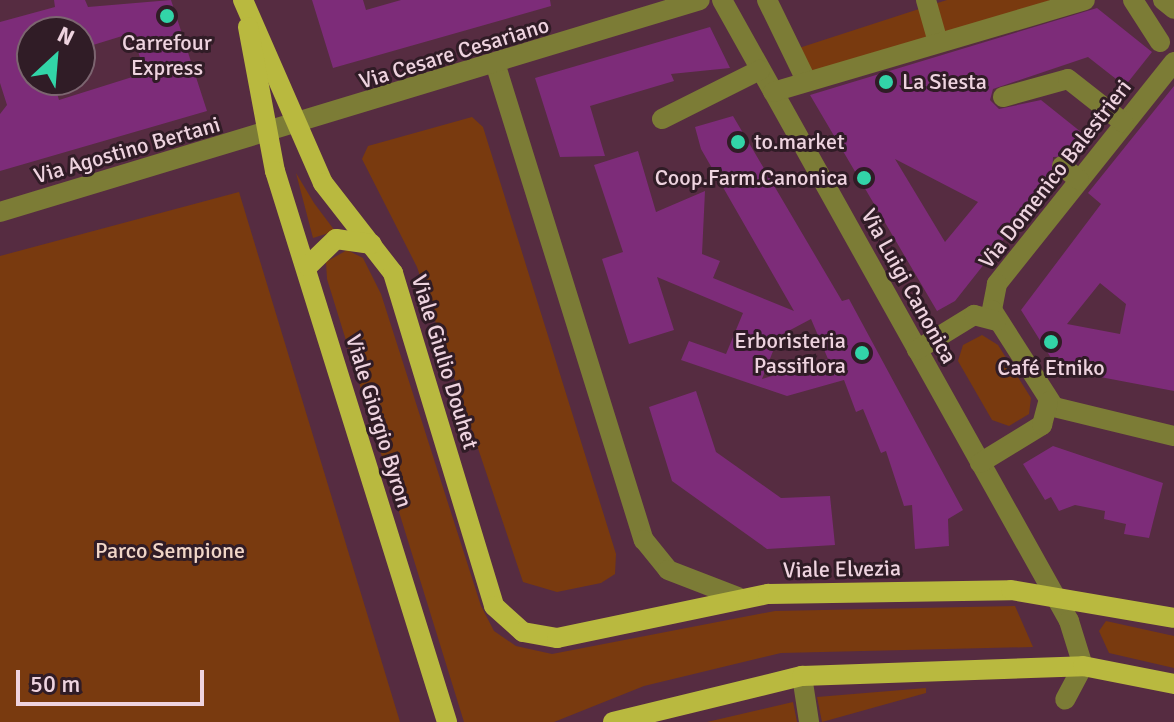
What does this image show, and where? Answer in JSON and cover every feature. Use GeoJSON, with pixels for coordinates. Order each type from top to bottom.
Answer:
{"type":"FeatureCollection","features":[{"type":"Feature","properties":{"kind":"main road","name":"Viale Giulio Douhet"},"geometry":{"type":"LineString","coordinates":[[245,6],[329,193],[372,244],[400,295],[494,606],[515,626]]}},
{"type":"Feature","properties":{"kind":"main road","name":"Viale Giorgio Byron"},"geometry":{"type":"LineString","coordinates":[[245,6],[267,134],[447,722]]}},
{"type":"Feature","properties":{"kind":"main road"},"geometry":{"type":"LineString","coordinates":[[308,266],[336,239],[372,244]]}},
{"type":"Feature","properties":{"kind":"main road","name":"Viale Elvezia"},"geometry":{"type":"LineString","coordinates":[[515,626],[540,638],[557,638],[738,597],[1011,590],[1055,595],[1174,618]]}},
{"type":"Feature","properties":{"kind":"main road"},"geometry":{"type":"LineString","coordinates":[[613,722],[802,676],[1083,666],[1174,684]]}},
{"type":"Feature","properties":{"kind":"street","name":"Via Cesare Cesariano"},"geometry":{"type":"LineString","coordinates":[[267,134],[496,66],[700,0]]}},
{"type":"Feature","properties":{"kind":"street","name":"Via Luigi Canonica"},"geometry":{"type":"LineString","coordinates":[[722,0],[1055,595],[1083,666]]}},
{"type":"Feature","properties":{"kind":"street"},"geometry":{"type":"LineString","coordinates":[[767,0],[806,80]]}},
{"type":"Feature","properties":{"kind":"street"},"geometry":{"type":"LineString","coordinates":[[926,0],[938,42]]}},
{"type":"Feature","properties":{"kind":"street"},"geometry":{"type":"LineString","coordinates":[[773,92],[1085,0]]}},
{"type":"Feature","properties":{"kind":"street"},"geometry":{"type":"LineString","coordinates":[[1133,0],[1160,42]]}},
{"type":"Feature","properties":{"kind":"street"},"geometry":{"type":"LineString","coordinates":[[1163,0],[1174,9]]}},
{"type":"Feature","properties":{"kind":"street","name":"Via Domenico Balestrieri"},"geometry":{"type":"LineString","coordinates":[[996,321],[997,284],[1174,62]]}},
{"type":"Feature","properties":{"kind":"street"},"geometry":{"type":"LineString","coordinates":[[496,66],[644,540],[668,570],[738,597]]}},
{"type":"Feature","properties":{"kind":"street"},"geometry":{"type":"LineString","coordinates":[[662,119],[760,70]]}},
{"type":"Feature","properties":{"kind":"street"},"geometry":{"type":"LineString","coordinates":[[1003,97],[1068,79],[1124,123]]}},
{"type":"Feature","properties":{"kind":"street","name":"Via Agostino Bertani"},"geometry":{"type":"LineString","coordinates":[[0,212],[267,134]]}},
{"type":"Feature","properties":{"kind":"street"},"geometry":{"type":"LineString","coordinates":[[1062,166],[1079,180]]}},
{"type":"Feature","properties":{"kind":"street"},"geometry":{"type":"LineString","coordinates":[[917,350],[974,315],[996,321],[1048,402],[1174,436]]}},
{"type":"Feature","properties":{"kind":"street"},"geometry":{"type":"LineString","coordinates":[[980,463],[1042,425],[1048,402]]}},
{"type":"Feature","properties":{"kind":"street"},"geometry":{"type":"LineString","coordinates":[[1065,700],[1083,666]]}},
{"type":"Feature","properties":{"kind":"street"},"geometry":{"type":"LineString","coordinates":[[802,676],[809,722]]}},
{"type":"Feature","properties":{"kind":"green space"},"geometry":{"type":"Polygon","coordinates":[[[947,0],[1052,0],[943,33],[934,4],[947,0]]]}},
{"type":"Feature","properties":{"kind":"green space"},"geometry":{"type":"Polygon","coordinates":[[[919,9],[928,37],[807,76],[798,48],[919,9]]]}},
{"type":"Feature","properties":{"kind":"green space"},"geometry":{"type":"Polygon","coordinates":[[[472,117],[483,127],[616,554],[615,574],[601,583],[557,592],[523,582],[417,267],[362,159],[368,146],[472,117]]]}},
{"type":"Feature","properties":{"kind":"green space"},"geometry":{"type":"Polygon","coordinates":[[[296,173],[314,203],[335,231],[313,238],[296,173]]]}},
{"type":"Feature","properties":{"kind":"green space","name":"Parco Sempione"},"geometry":{"type":"Polygon","coordinates":[[[239,192],[400,722],[0,722],[0,256],[239,192]]]}},
{"type":"Feature","properties":{"kind":"green space"},"geometry":{"type":"Polygon","coordinates":[[[347,250],[363,258],[381,294],[481,606],[494,631],[516,646],[552,654],[775,611],[1015,606],[1033,647],[781,653],[644,686],[554,722],[464,722],[327,279],[326,262],[347,250]]]}},
{"type":"Feature","properties":{"kind":"green space"},"geometry":{"type":"Polygon","coordinates":[[[982,335],[998,345],[1031,398],[1029,414],[1009,426],[992,420],[958,361],[963,345],[982,335]]]}},
{"type":"Feature","properties":{"kind":"green space"},"geometry":{"type":"Polygon","coordinates":[[[1106,621],[1174,636],[1174,668],[1109,653],[1099,631],[1106,621]]]}},
{"type":"Feature","properties":{"kind":"green space"},"geometry":{"type":"Polygon","coordinates":[[[926,688],[926,693],[822,722],[817,697],[926,688]]]}},
{"type":"Feature","properties":{"kind":"green space"},"geometry":{"type":"Polygon","coordinates":[[[793,702],[797,722],[707,722],[793,702]]]}},
{"type":"Feature","properties":{"kind":"building"},"geometry":{"type":"Polygon","coordinates":[[[54,0],[85,0],[88,7],[171,0],[207,111],[0,171],[0,114],[7,105],[0,83],[0,22],[16,18],[16,96],[58,96],[59,100],[72,96],[96,96],[96,88],[145,73],[132,33],[96,44],[96,16],[22,16],[55,7],[54,0]]]}},
{"type":"Feature","properties":{"kind":"building"},"geometry":{"type":"Polygon","coordinates":[[[312,0],[363,0],[366,10],[401,0],[550,0],[551,6],[333,68],[312,0]]]}},
{"type":"Feature","properties":{"kind":"building"},"geometry":{"type":"Polygon","coordinates":[[[1097,8],[1152,52],[1125,86],[1088,57],[993,89],[990,100],[999,109],[1041,100],[1086,136],[1070,156],[1053,157],[1052,178],[955,301],[937,311],[810,95],[1097,8]],[[895,159],[945,242],[978,202],[895,159]]]}},
{"type":"Feature","properties":{"kind":"building"},"geometry":{"type":"Polygon","coordinates":[[[710,27],[730,68],[671,74],[674,81],[590,106],[605,156],[560,157],[535,78],[710,27]]]}},
{"type":"Feature","properties":{"kind":"building"},"geometry":{"type":"Polygon","coordinates":[[[1174,86],[1174,391],[1058,369],[1021,310],[1101,204],[1088,193],[1174,86]],[[1100,283],[1067,324],[1120,334],[1126,304],[1100,283]]]}},
{"type":"Feature","properties":{"kind":"building"},"geometry":{"type":"Polygon","coordinates":[[[733,116],[842,301],[849,299],[963,510],[948,519],[949,546],[915,549],[912,505],[904,506],[886,451],[881,453],[863,409],[856,412],[844,380],[787,396],[681,360],[689,341],[726,354],[743,313],[657,277],[674,330],[629,344],[602,259],[623,252],[594,165],[638,151],[656,212],[705,191],[702,254],[720,261],[713,278],[794,311],[701,149],[695,127],[733,116]],[[811,319],[779,336],[762,379],[828,359],[811,319]]]}},
{"type":"Feature","properties":{"kind":"building"},"geometry":{"type":"Polygon","coordinates":[[[696,391],[716,452],[781,498],[830,496],[835,545],[767,549],[672,481],[649,407],[696,391]]]}},
{"type":"Feature","properties":{"kind":"building"},"geometry":{"type":"Polygon","coordinates":[[[1053,446],[1163,483],[1149,538],[1124,534],[1126,524],[1104,519],[1105,511],[1075,505],[1059,511],[1051,497],[1045,500],[1023,464],[1053,446]]]}},
{"type":"Feature","properties":{"kind":"place","name":"Carrefour Express"},"geometry":{"type":"Point","coordinates":[167,16]}},
{"type":"Feature","properties":{"kind":"place","name":"La Siesta"},"geometry":{"type":"Point","coordinates":[886,82]}},
{"type":"Feature","properties":{"kind":"place","name":"to.market"},"geometry":{"type":"Point","coordinates":[738,142]}},
{"type":"Feature","properties":{"kind":"place","name":"Coop.Farm.Canonica"},"geometry":{"type":"Point","coordinates":[864,178]}},
{"type":"Feature","properties":{"kind":"place","name":"Café Etniko"},"geometry":{"type":"Point","coordinates":[1051,342]}},
{"type":"Feature","properties":{"kind":"place","name":"Erboristeria Passiflora"},"geometry":{"type":"Point","coordinates":[862,353]}}]}
